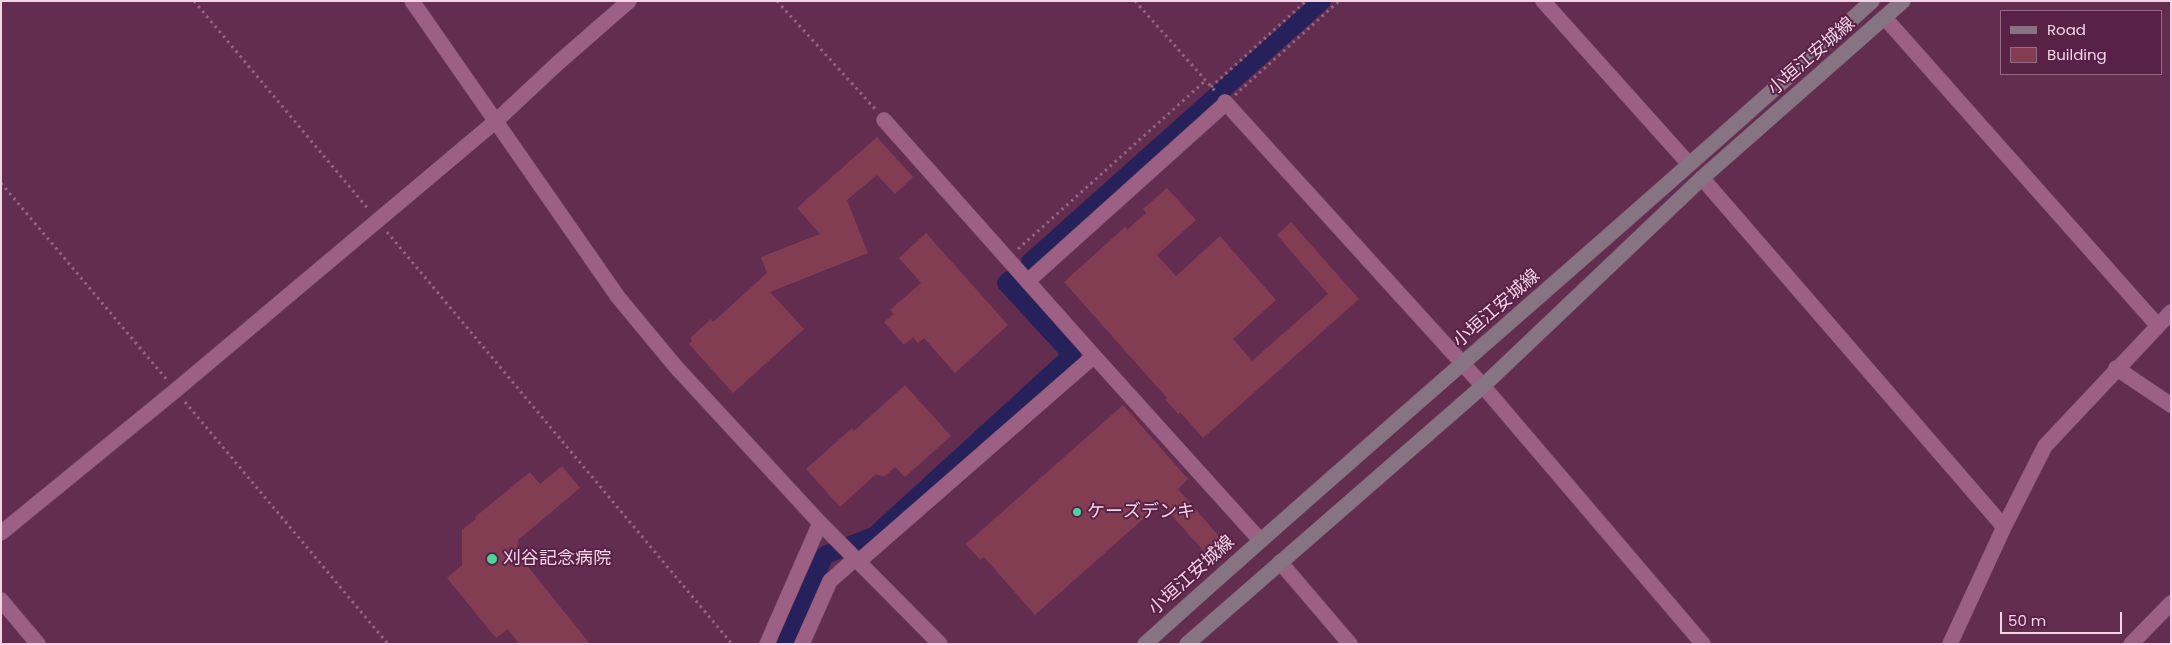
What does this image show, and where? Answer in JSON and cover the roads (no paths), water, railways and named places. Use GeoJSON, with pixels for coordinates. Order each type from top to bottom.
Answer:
{"type":"FeatureCollection","features":[{"type":"Feature","properties":{"kind":"main road","name":"小垣江安城線"},"geometry":{"type":"LineString","coordinates":[[1145,644],[1260,540],[1463,364],[1872,1]]}},
{"type":"Feature","properties":{"kind":"main road","name":"小垣江安城線"},"geometry":{"type":"LineString","coordinates":[[1187,644],[1483,386],[1702,178],[1903,1]]}},
{"type":"Feature","properties":{"kind":"street"},"geometry":{"type":"LineString","coordinates":[[412,1],[618,297],[676,367],[821,524],[940,644]]}},
{"type":"Feature","properties":{"kind":"street"},"geometry":{"type":"LineString","coordinates":[[1,533],[176,390],[496,121],[629,1]]}},
{"type":"Feature","properties":{"kind":"street"},"geometry":{"type":"LineString","coordinates":[[1543,1],[1689,164]]}},
{"type":"Feature","properties":{"kind":"street"},"geometry":{"type":"LineString","coordinates":[[1885,18],[2158,326]]}},
{"type":"Feature","properties":{"kind":"street"},"geometry":{"type":"LineString","coordinates":[[1028,281],[1225,103],[1483,386],[1704,644]]}},
{"type":"Feature","properties":{"kind":"street"},"geometry":{"type":"LineString","coordinates":[[884,120],[1260,540]]}},
{"type":"Feature","properties":{"kind":"street"},"geometry":{"type":"LineString","coordinates":[[1702,178],[2004,527]]}},
{"type":"Feature","properties":{"kind":"street"},"geometry":{"type":"LineString","coordinates":[[1950,644],[2004,527],[2045,446],[2116,368],[2171,312]]}},
{"type":"Feature","properties":{"kind":"street"},"geometry":{"type":"LineString","coordinates":[[802,644],[830,581],[1094,356]]}},
{"type":"Feature","properties":{"kind":"street"},"geometry":{"type":"LineString","coordinates":[[2116,368],[2171,406]]}},
{"type":"Feature","properties":{"kind":"street"},"geometry":{"type":"LineString","coordinates":[[767,644],[821,524]]}},
{"type":"Feature","properties":{"kind":"street"},"geometry":{"type":"LineString","coordinates":[[1280,562],[1350,644]]}},
{"type":"Feature","properties":{"kind":"street"},"geometry":{"type":"LineString","coordinates":[[1,600],[38,644]]}},
{"type":"Feature","properties":{"kind":"street"},"geometry":{"type":"LineString","coordinates":[[2131,644],[2171,603]]}},
{"type":"Feature","properties":{"kind":"waterway"},"geometry":{"type":"LineString","coordinates":[[1030,262],[1322,1]]}},
{"type":"Feature","properties":{"kind":"waterway"},"geometry":{"type":"LineString","coordinates":[[785,644],[825,555],[874,536],[1072,355],[1006,283],[1009,280]]}},
{"type":"Feature","properties":{"kind":"place","name":"ケーズデンキ"},"geometry":{"type":"Point","coordinates":[1077,512]}},
{"type":"Feature","properties":{"kind":"place","name":"刈谷記念病院"},"geometry":{"type":"Point","coordinates":[492,559]}}]}
